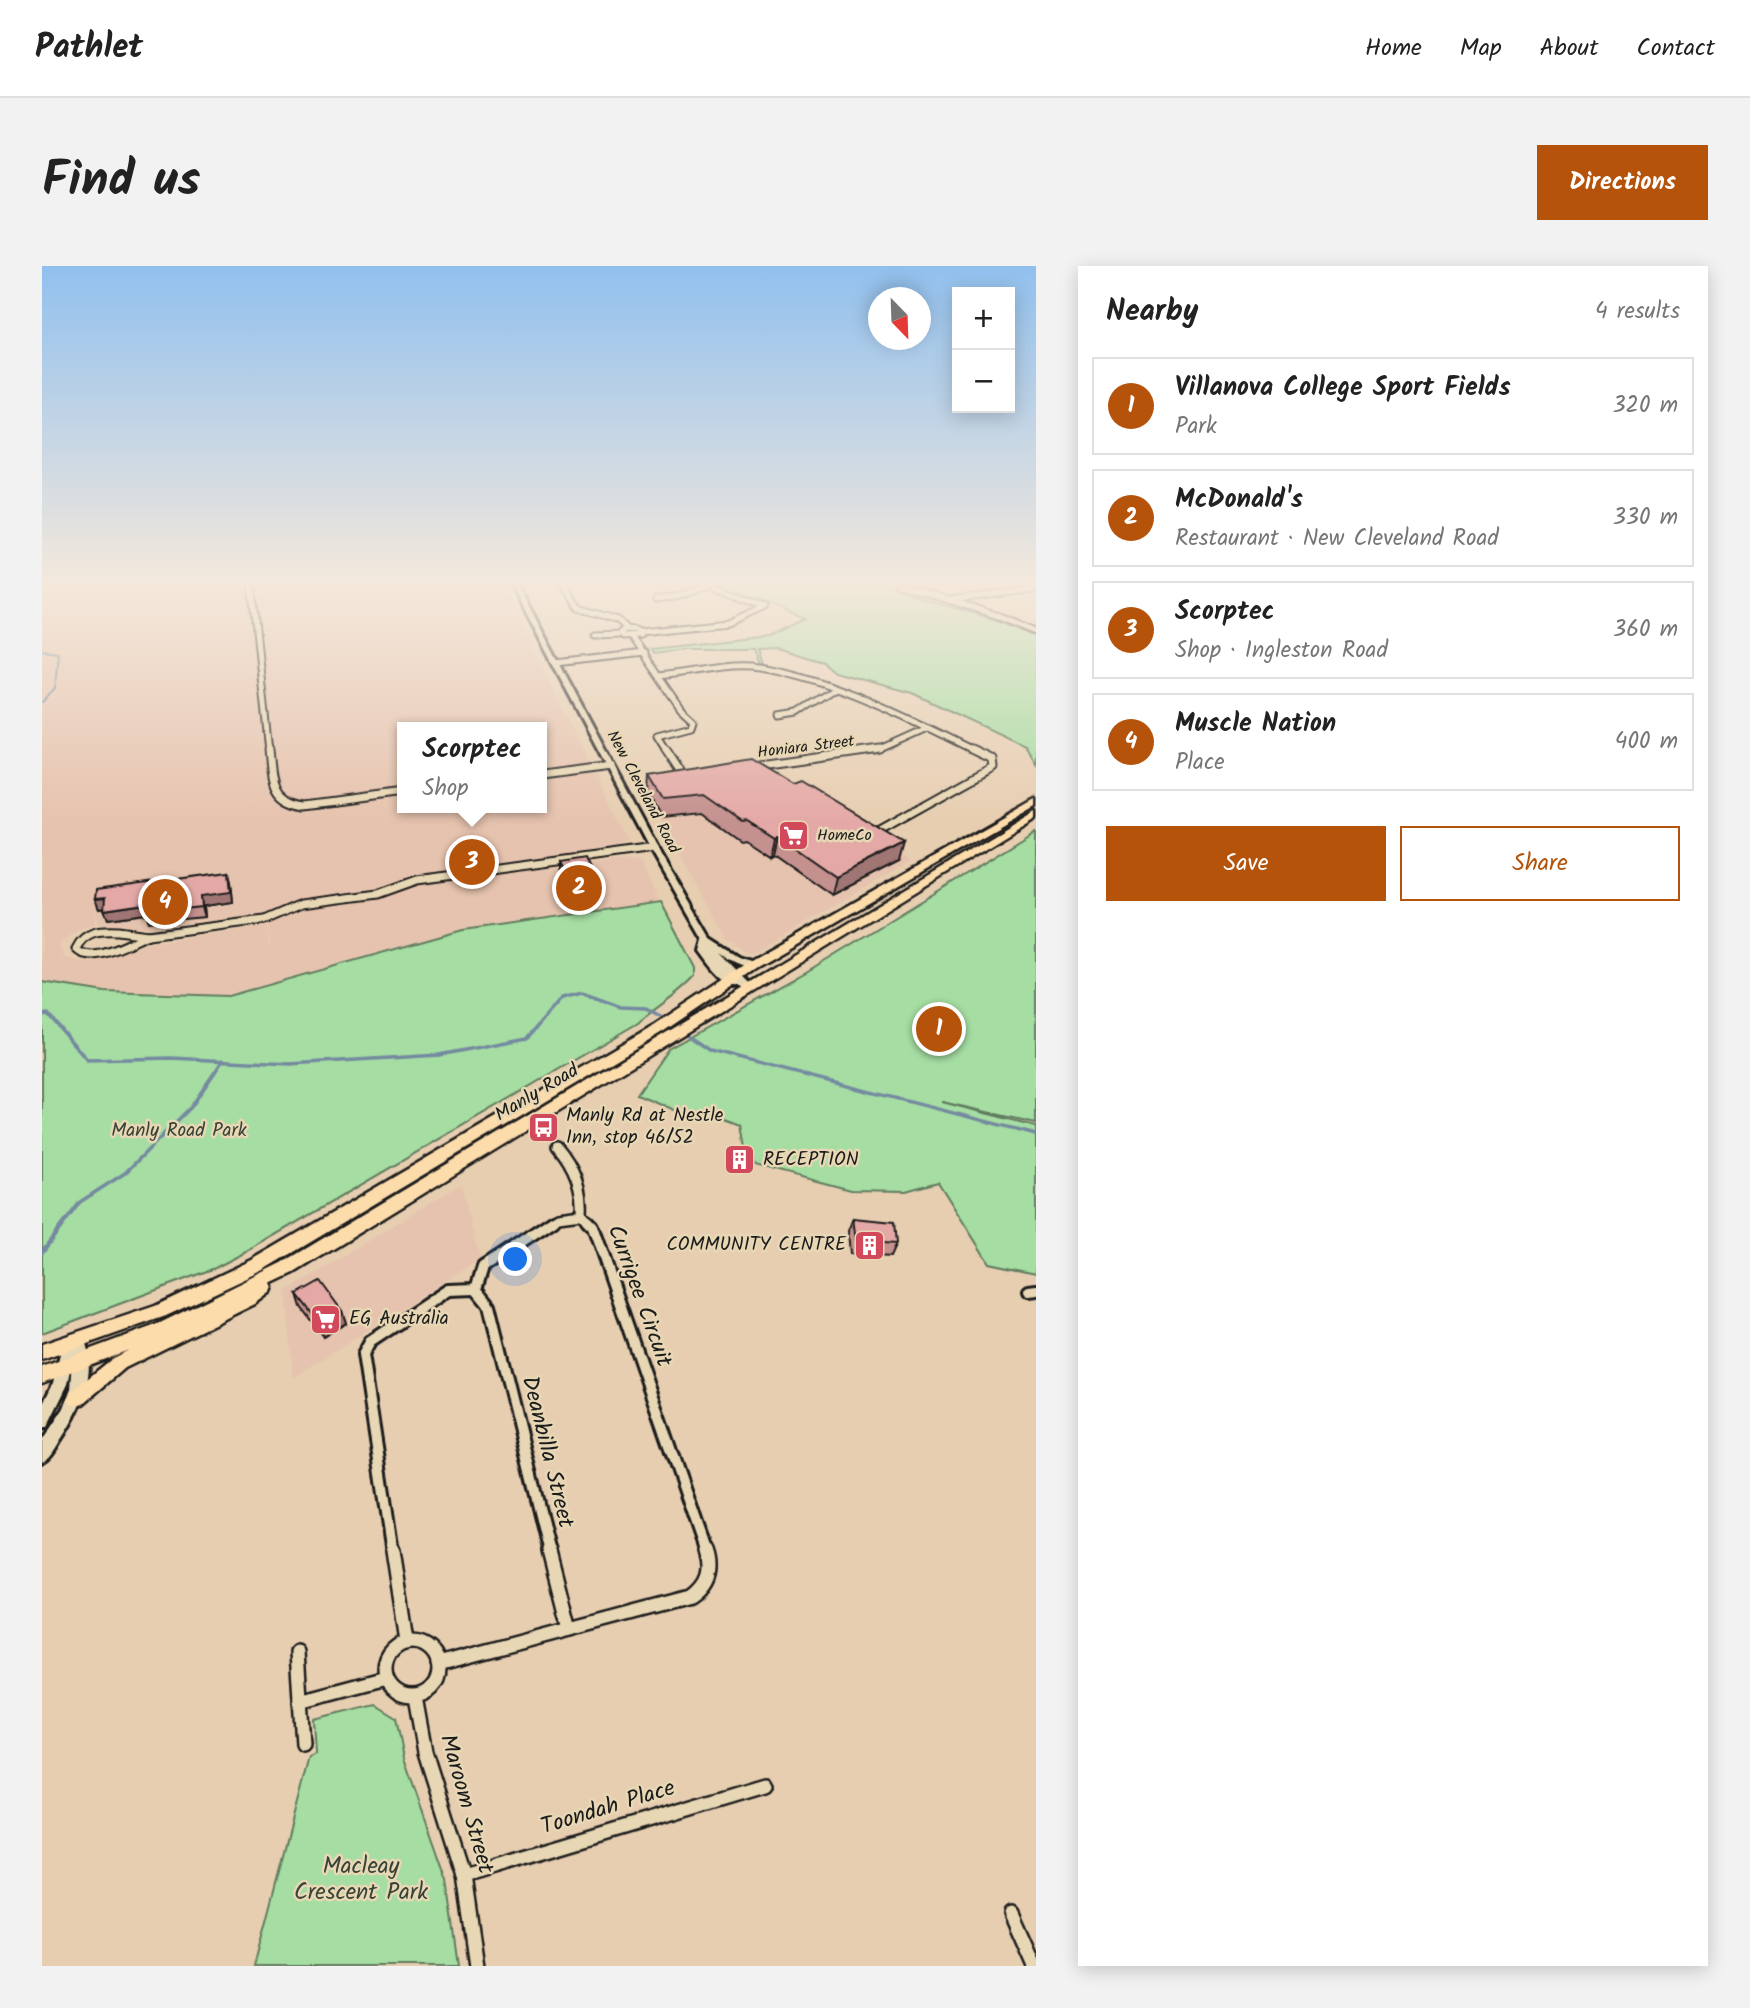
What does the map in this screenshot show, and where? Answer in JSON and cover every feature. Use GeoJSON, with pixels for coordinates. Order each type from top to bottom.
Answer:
{"type":"FeatureCollection","features":[{"type":"Feature","properties":{"kind":"main road","name":"Manly Road"},"geometry":{"type":"LineString","coordinates":[[42,1352],[193,1297],[258,1265],[668,1023],[753,965],[1036,803]]}},
{"type":"Feature","properties":{"kind":"main road","name":"Manly Road"},"geometry":{"type":"LineString","coordinates":[[42,1375],[162,1330],[274,1275],[1036,814]]}},
{"type":"Feature","properties":{"kind":"main road"},"geometry":{"type":"LineString","coordinates":[[42,1454],[78,1398],[119,1363],[249,1299],[264,1289],[274,1275]]}},
{"type":"Feature","properties":{"kind":"main road"},"geometry":{"type":"LineString","coordinates":[[73,1342],[78,1398]]}},
{"type":"Feature","properties":{"kind":"main road"},"geometry":{"type":"LineString","coordinates":[[42,1422],[73,1364]]}},
{"type":"Feature","properties":{"kind":"street"},"geometry":{"type":"LineString","coordinates":[[260,663],[273,783],[279,796],[290,803],[305,805],[397,793]]}},
{"type":"Feature","properties":{"kind":"street","name":"New Cleveland Road"},"geometry":{"type":"LineString","coordinates":[[556,663],[654,848],[707,940],[736,959],[753,965]]}},
{"type":"Feature","properties":{"kind":"street"},"geometry":{"type":"LineString","coordinates":[[651,663],[681,709],[693,720],[691,726],[657,735],[688,779]]}},
{"type":"Feature","properties":{"kind":"street"},"geometry":{"type":"LineString","coordinates":[[659,676],[761,666],[787,671],[927,728],[992,759],[993,767],[872,834]]}},
{"type":"Feature","properties":{"kind":"street"},"geometry":{"type":"LineString","coordinates":[[780,715],[798,712],[834,689]]}},
{"type":"Feature","properties":{"kind":"street","name":"Honiara Street"},"geometry":{"type":"LineString","coordinates":[[744,770],[875,751],[927,728]]}},
{"type":"Feature","properties":{"kind":"street"},"geometry":{"type":"LineString","coordinates":[[547,774],[611,766]]}},
{"type":"Feature","properties":{"kind":"street"},"geometry":{"type":"LineString","coordinates":[[148,935],[107,952],[91,955],[81,954],[76,949],[82,938],[98,931],[148,935],[264,920],[302,904],[378,894],[417,880],[654,848]]}},
{"type":"Feature","properties":{"kind":"street","name":"New Cleveland Road"},"geometry":{"type":"LineString","coordinates":[[707,940],[705,951],[718,968],[750,988]]}},
{"type":"Feature","properties":{"kind":"street"},"geometry":{"type":"LineString","coordinates":[[556,1146],[569,1159],[584,1199],[581,1214]]}},
{"type":"Feature","properties":{"kind":"street","name":"Currigee Circuit"},"geometry":{"type":"LineString","coordinates":[[438,1664],[691,1597],[701,1591],[708,1579],[708,1555],[593,1226],[581,1214],[558,1217],[483,1267],[476,1289]]}},
{"type":"Feature","properties":{"kind":"street"},"geometry":{"type":"LineString","coordinates":[[408,1642],[363,1355],[370,1342],[448,1290],[476,1289]]}},
{"type":"Feature","properties":{"kind":"street","name":"Deanbilla Street"},"geometry":{"type":"LineString","coordinates":[[476,1289],[489,1305],[569,1629]]}},
{"type":"Feature","properties":{"kind":"street"},"geometry":{"type":"LineString","coordinates":[[416,1641],[429,1646],[438,1664],[432,1685],[415,1697],[399,1695],[392,1690],[386,1678],[390,1656],[396,1648],[408,1642],[416,1641]]}},
{"type":"Feature","properties":{"kind":"street"},"geometry":{"type":"LineString","coordinates":[[297,1652],[303,1744]]}},
{"type":"Feature","properties":{"kind":"street"},"geometry":{"type":"LineString","coordinates":[[300,1701],[386,1678]]}},
{"type":"Feature","properties":{"kind":"street","name":"Maroom Street"},"geometry":{"type":"LineString","coordinates":[[415,1697],[425,1752],[464,1875],[477,1966]]}},
{"type":"Feature","properties":{"kind":"street","name":"Toondah Place"},"geometry":{"type":"LineString","coordinates":[[464,1875],[765,1785]]}},
{"type":"Feature","properties":{"kind":"street"},"geometry":{"type":"LineString","coordinates":[[1011,1914],[1034,1966]]}},
{"type":"Feature","properties":{"kind":"shaded area"},"geometry":{"type":"Polygon","coordinates":[[[42,663],[540,663],[628,839],[628,843],[618,847],[545,859],[549,869],[613,861],[640,862],[659,902],[463,930],[226,995],[104,991],[42,982],[42,663]],[[97,899],[95,924],[80,929],[61,942],[59,945],[64,957],[84,962],[94,961],[150,943],[266,926],[270,955],[267,924],[237,917],[163,927],[97,924],[97,899]]]}},
{"type":"Feature","properties":{"kind":"shaded area"},"geometry":{"type":"Polygon","coordinates":[[[693,783],[851,825],[911,861],[753,953],[746,953],[728,939],[643,790],[693,783]]]}},
{"type":"Feature","properties":{"kind":"shaded area"},"geometry":{"type":"Polygon","coordinates":[[[461,1184],[480,1259],[293,1378],[286,1292],[461,1184]]]}},
{"type":"Feature","properties":{"kind":"green space"},"geometry":{"type":"Polygon","coordinates":[[[824,663],[1036,663],[1036,764],[1025,746],[912,693],[834,672],[824,663]]]}},
{"type":"Feature","properties":{"kind":"green space"},"geometry":{"type":"Polygon","coordinates":[[[1036,831],[1036,1123],[942,1102],[1036,1126],[1036,1273],[989,1263],[938,1182],[906,1191],[851,1190],[755,1165],[746,1148],[742,1124],[721,1116],[698,1120],[637,1094],[668,1049],[806,972],[1036,831]]]}},
{"type":"Feature","properties":{"kind":"green space","name":"Manly Road Park"},"geometry":{"type":"Polygon","coordinates":[[[661,902],[695,968],[695,976],[638,1023],[246,1252],[215,1268],[42,1333],[42,982],[105,992],[228,996],[463,930],[661,902]]]}},
{"type":"Feature","properties":{"kind":"green space","name":"Macleay Crescent Park"},"geometry":{"type":"Polygon","coordinates":[[[375,1704],[396,1717],[404,1758],[447,1880],[459,1966],[254,1966],[309,1757],[316,1754],[314,1719],[375,1704]]]}},
{"type":"Feature","properties":{"kind":"building","name":"HomeCo"},"geometry":{"type":"Polygon","coordinates":[[[751,759],[793,784],[801,781],[904,843],[836,877],[777,836],[774,838],[747,821],[743,822],[704,795],[663,799],[649,776],[751,759]]]}},
{"type":"Feature","properties":{"kind":"building"},"geometry":{"type":"Polygon","coordinates":[[[585,858],[596,883],[573,886],[561,862],[585,858]]]}},
{"type":"Feature","properties":{"kind":"building"},"geometry":{"type":"Polygon","coordinates":[[[229,872],[231,892],[201,896],[202,907],[146,913],[145,904],[104,910],[105,898],[95,899],[96,890],[229,872]]]}},
{"type":"Feature","properties":{"kind":"building"},"geometry":{"type":"Polygon","coordinates":[[[853,1218],[894,1222],[896,1244],[856,1241],[853,1218]]]}},
{"type":"Feature","properties":{"kind":"building"},"geometry":{"type":"Polygon","coordinates":[[[320,1281],[342,1311],[320,1324],[297,1294],[320,1281]]]}},
{"type":"Feature","properties":{"kind":"waterway"},"geometry":{"type":"LineString","coordinates":[[42,702],[55,688],[57,663]]}},
{"type":"Feature","properties":{"kind":"waterway"},"geometry":{"type":"LineString","coordinates":[[223,1061],[290,1064],[439,1055],[527,1038],[562,998],[582,993],[621,1007],[646,1008],[660,1016]]}},
{"type":"Feature","properties":{"kind":"waterway"},"geometry":{"type":"LineString","coordinates":[[42,1015],[48,1014],[87,1060],[171,1058],[223,1061]]}},
{"type":"Feature","properties":{"kind":"waterway"},"geometry":{"type":"LineString","coordinates":[[688,1036],[710,1051],[1036,1134]]}},
{"type":"Feature","properties":{"kind":"waterway"},"geometry":{"type":"LineString","coordinates":[[65,1222],[80,1202],[125,1173],[191,1107],[223,1061]]}},
{"type":"Feature","properties":{"kind":"waterway"},"geometry":{"type":"LineString","coordinates":[[42,1252],[66,1220]]}},
{"type":"Feature","properties":{"kind":"place","name":"HomeCo"},"geometry":{"type":"Point","coordinates":[794,835]}},
{"type":"Feature","properties":{"kind":"place","name":"Scorptec"},"geometry":{"type":"Point","coordinates":[472,862]}},
{"type":"Feature","properties":{"kind":"place","name":"McDonald's"},"geometry":{"type":"Point","coordinates":[579,888]}},
{"type":"Feature","properties":{"kind":"place","name":"Muscle Nation"},"geometry":{"type":"Point","coordinates":[165,902]}},
{"type":"Feature","properties":{"kind":"place","name":"Villanova College Sport Fields"},"geometry":{"type":"Point","coordinates":[939,1029]}},
{"type":"Feature","properties":{"kind":"place","name":"Manly Rd at Nestle Inn, stop 46/52"},"geometry":{"type":"Point","coordinates":[543,1127]}},
{"type":"Feature","properties":{"kind":"place","name":"RECEPTION"},"geometry":{"type":"Point","coordinates":[740,1160]}},
{"type":"Feature","properties":{"kind":"place","name":"COMMUNITY CENTRE"},"geometry":{"type":"Point","coordinates":[869,1245]}},
{"type":"Feature","properties":{"kind":"place","name":"EG Australia"},"geometry":{"type":"Point","coordinates":[326,1319]}}]}
